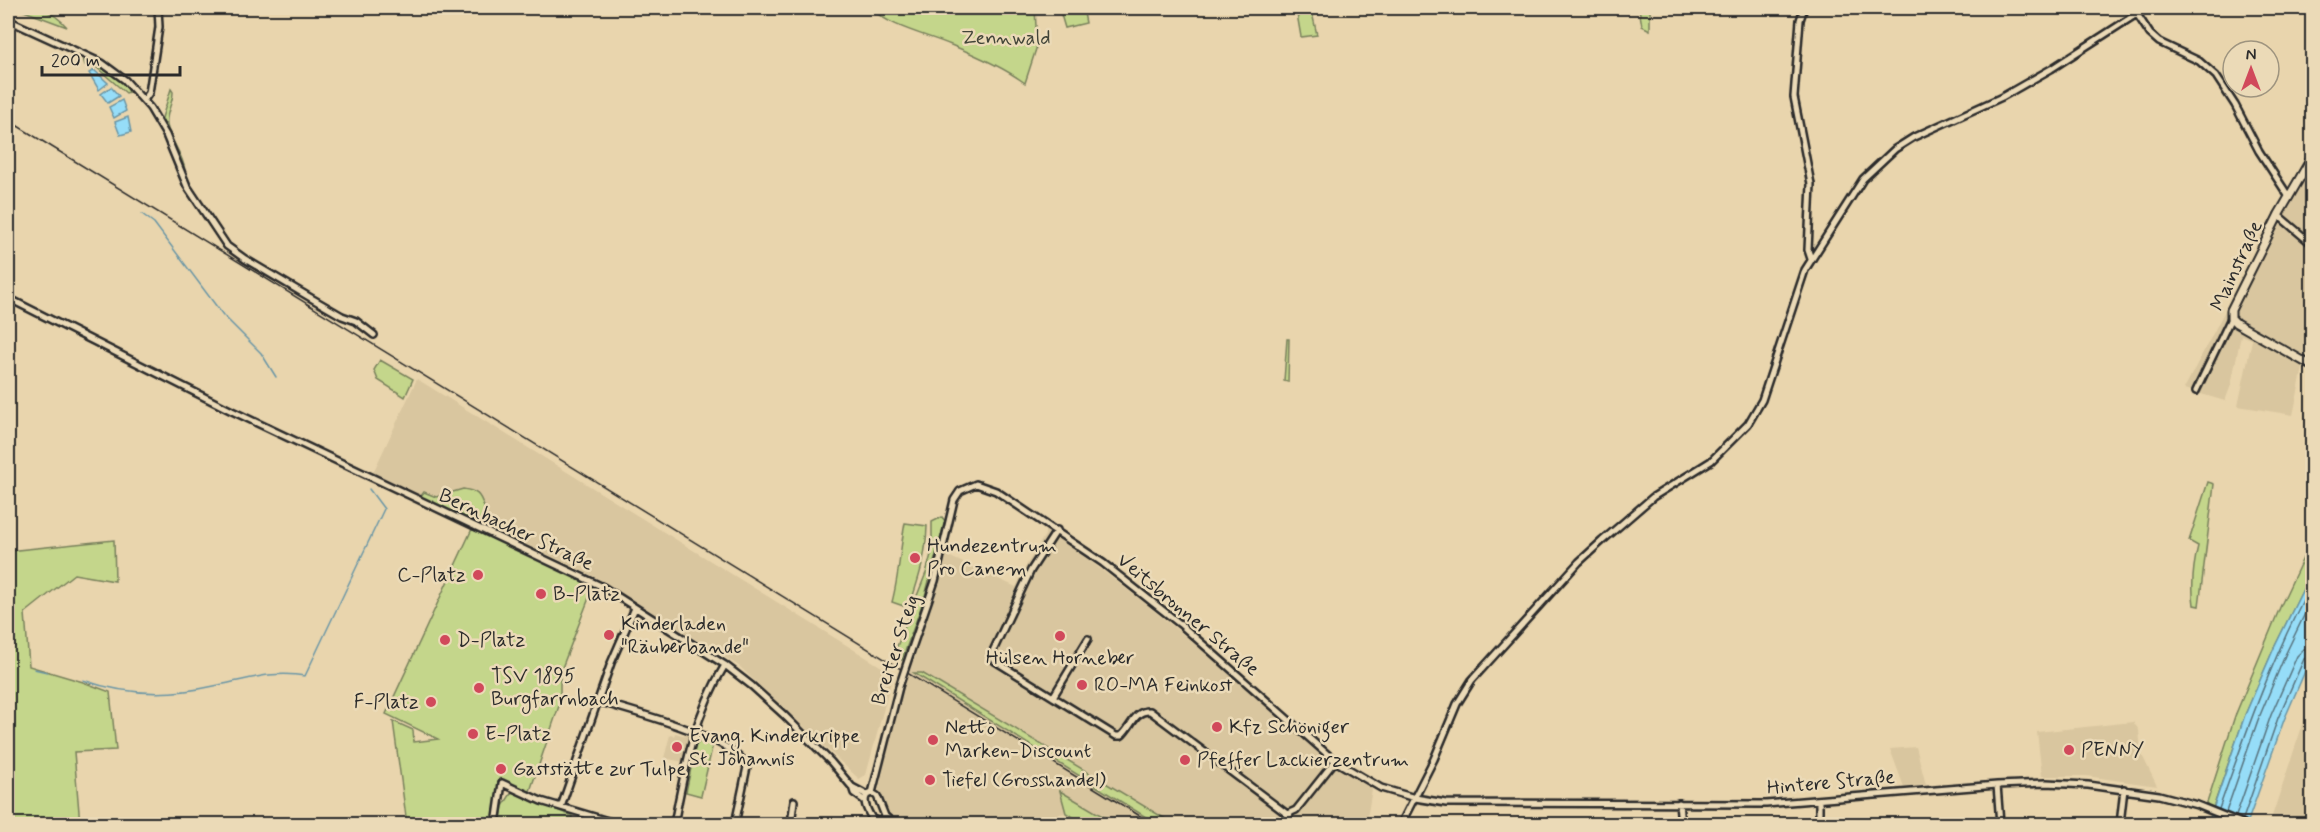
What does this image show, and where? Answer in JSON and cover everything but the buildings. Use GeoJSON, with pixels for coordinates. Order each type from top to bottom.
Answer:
{"type":"FeatureCollection","features":[{"type":"Feature","properties":{"kind":"main road","name":"Mainstraße"},"geometry":{"type":"LineString","coordinates":[[2231,318],[2235,302],[2278,215],[2313,158]]}},
{"type":"Feature","properties":{"kind":"main road"},"geometry":{"type":"LineString","coordinates":[[2231,318],[2245,329],[2313,366]]}},
{"type":"Feature","properties":{"kind":"street"},"geometry":{"type":"LineString","coordinates":[[144,100],[149,93],[157,41],[158,8]]}},
{"type":"Feature","properties":{"kind":"street"},"geometry":{"type":"LineString","coordinates":[[1804,8],[1800,20],[1794,97],[1811,184],[1808,250],[1811,260]]}},
{"type":"Feature","properties":{"kind":"street"},"geometry":{"type":"LineString","coordinates":[[1401,825],[1456,704],[1472,680],[1579,562],[1653,497],[1711,461],[1748,424],[1762,400],[1811,260],[1863,179],[1895,149],[1914,137],[2002,97],[2051,69],[2146,8]]}},
{"type":"Feature","properties":{"kind":"street"},"geometry":{"type":"LineString","coordinates":[[2137,14],[2150,34],[2159,42],[2199,61],[2216,76],[2235,105],[2268,166],[2289,197]]}},
{"type":"Feature","properties":{"kind":"street"},"geometry":{"type":"LineString","coordinates":[[8,20],[102,63],[125,80],[144,100],[166,135],[188,186],[227,246],[311,298],[342,316],[356,321],[374,335]]}},
{"type":"Feature","properties":{"kind":"street"},"geometry":{"type":"LineString","coordinates":[[2278,215],[2313,244]]}},
{"type":"Feature","properties":{"kind":"street","name":"Bernbacher Straße"},"geometry":{"type":"LineString","coordinates":[[8,298],[357,472],[603,587],[725,665],[784,715],[832,763],[852,787],[870,796]]}},
{"type":"Feature","properties":{"kind":"street","name":"Mainstraße"},"geometry":{"type":"LineString","coordinates":[[2196,392],[2231,318]]}},
{"type":"Feature","properties":{"kind":"street","name":"Veitsbronner Straße"},"geometry":{"type":"LineString","coordinates":[[949,516],[956,494],[965,487],[976,484],[996,490],[1096,558],[1180,624],[1335,761],[1381,788],[1415,798]]}},
{"type":"Feature","properties":{"kind":"street","name":"Breiter Steig"},"geometry":{"type":"LineString","coordinates":[[870,796],[878,773],[899,687],[935,580],[949,516]]}},
{"type":"Feature","properties":{"kind":"street"},"geometry":{"type":"LineString","coordinates":[[1057,530],[1031,570],[992,656],[995,661],[1116,736],[1125,733],[1138,714],[1150,711],[1281,810],[1290,814]]}},
{"type":"Feature","properties":{"kind":"street"},"geometry":{"type":"LineString","coordinates":[[561,807],[619,643],[635,608]]}},
{"type":"Feature","properties":{"kind":"street"},"geometry":{"type":"LineString","coordinates":[[1053,697],[1088,639]]}},
{"type":"Feature","properties":{"kind":"street"},"geometry":{"type":"LineString","coordinates":[[674,825],[695,731],[706,698],[725,665]]}},
{"type":"Feature","properties":{"kind":"street"},"geometry":{"type":"LineString","coordinates":[[598,701],[695,731],[711,738],[746,763],[747,768],[735,825]]}},
{"type":"Feature","properties":{"kind":"street"},"geometry":{"type":"LineString","coordinates":[[1283,825],[1335,761]]}},
{"type":"Feature","properties":{"kind":"street"},"geometry":{"type":"LineString","coordinates":[[496,825],[502,783],[541,801],[618,825]]}},
{"type":"Feature","properties":{"kind":"street","name":"Hintere Straße"},"geometry":{"type":"LineString","coordinates":[[1415,798],[1446,803],[1766,804],[2046,783],[2124,789],[2197,805],[2244,825]]}},
{"type":"Feature","properties":{"kind":"street"},"geometry":{"type":"LineString","coordinates":[[1997,785],[2000,825]]}},
{"type":"Feature","properties":{"kind":"street"},"geometry":{"type":"LineString","coordinates":[[2121,825],[2124,789]]}},
{"type":"Feature","properties":{"kind":"street"},"geometry":{"type":"LineString","coordinates":[[870,796],[894,825]]}},
{"type":"Feature","properties":{"kind":"street"},"geometry":{"type":"LineString","coordinates":[[870,796],[871,822],[888,825]]}},
{"type":"Feature","properties":{"kind":"street"},"geometry":{"type":"LineString","coordinates":[[1819,800],[1820,825]]}},
{"type":"Feature","properties":{"kind":"street"},"geometry":{"type":"LineString","coordinates":[[791,825],[794,801]]}},
{"type":"Feature","properties":{"kind":"street"},"geometry":{"type":"LineString","coordinates":[[1679,803],[1681,825]]}},
{"type":"Feature","properties":{"kind":"street"},"geometry":{"type":"LineString","coordinates":[[878,823],[885,816]]}},
{"type":"Feature","properties":{"kind":"shaded area"},"geometry":{"type":"Polygon","coordinates":[[[2312,151],[2312,360],[2309,359],[2303,368],[2293,415],[2238,406],[2252,340],[2241,335],[2231,385],[2225,401],[2184,389],[2299,169],[2312,151]]]}},
{"type":"Feature","properties":{"kind":"shaded area"},"geometry":{"type":"Polygon","coordinates":[[[417,379],[893,674],[866,775],[859,779],[739,666],[599,579],[372,475],[417,379]]]}},
{"type":"Feature","properties":{"kind":"shaded area"},"geometry":{"type":"Polygon","coordinates":[[[1045,530],[1147,605],[1214,660],[1333,765],[1372,789],[1366,824],[1174,824],[922,673],[915,673],[1157,824],[1116,824],[1061,791],[1066,813],[1053,815],[1054,824],[899,824],[893,820],[888,815],[878,794],[894,721],[946,555],[1016,587],[1045,535],[1045,530]]]}},
{"type":"Feature","properties":{"kind":"shaded area"},"geometry":{"type":"Polygon","coordinates":[[[2312,697],[2312,824],[2271,824],[2270,822],[2312,697]]]}},
{"type":"Feature","properties":{"kind":"shaded area"},"geometry":{"type":"Polygon","coordinates":[[[2133,722],[2139,730],[2141,753],[2157,786],[2086,776],[2042,776],[2037,732],[2133,722]]]}},
{"type":"Feature","properties":{"kind":"shaded area","name":"Evang. Kinderkrippe St. Johannis"},"geometry":{"type":"Polygon","coordinates":[[[675,733],[686,736],[687,733],[689,736],[683,762],[664,758],[670,735],[674,736],[675,733]]]}},
{"type":"Feature","properties":{"kind":"shaded area"},"geometry":{"type":"Polygon","coordinates":[[[1916,747],[1926,785],[1904,787],[1890,749],[1916,747]]]}},
{"type":"Feature","properties":{"kind":"green space"},"geometry":{"type":"Polygon","coordinates":[[[16,8],[44,10],[56,16],[67,27],[16,8]]]}},
{"type":"Feature","properties":{"kind":"green space","name":"Zennwald"},"geometry":{"type":"Polygon","coordinates":[[[872,8],[1035,8],[1037,46],[1025,83],[980,57],[886,20],[872,8]]]}},
{"type":"Feature","properties":{"kind":"green space","name":"Zennwald"},"geometry":{"type":"Polygon","coordinates":[[[1059,8],[1083,8],[1086,23],[1065,28],[1059,8]]]}},
{"type":"Feature","properties":{"kind":"green space"},"geometry":{"type":"Polygon","coordinates":[[[1296,8],[1311,8],[1317,35],[1301,37],[1296,8]]]}},
{"type":"Feature","properties":{"kind":"green space"},"geometry":{"type":"Polygon","coordinates":[[[1639,8],[1650,8],[1650,30],[1642,26],[1639,8]]]}},
{"type":"Feature","properties":{"kind":"green space"},"geometry":{"type":"Polygon","coordinates":[[[82,55],[116,74],[129,92],[126,93],[96,67],[85,65],[82,55]]]}},
{"type":"Feature","properties":{"kind":"green space"},"geometry":{"type":"Polygon","coordinates":[[[171,89],[173,96],[167,116],[167,125],[185,171],[183,171],[161,121],[171,89]]]}},
{"type":"Feature","properties":{"kind":"green space"},"geometry":{"type":"Polygon","coordinates":[[[1287,339],[1289,339],[1288,382],[1284,381],[1287,339]]]}},
{"type":"Feature","properties":{"kind":"green space"},"geometry":{"type":"Polygon","coordinates":[[[380,360],[413,379],[405,397],[378,380],[374,370],[380,360]]]}},
{"type":"Feature","properties":{"kind":"green space"},"geometry":{"type":"Polygon","coordinates":[[[2208,482],[2214,484],[2199,606],[2194,605],[2193,590],[2198,546],[2189,541],[2208,482]]]}},
{"type":"Feature","properties":{"kind":"green space"},"geometry":{"type":"Polygon","coordinates":[[[463,489],[475,492],[479,496],[487,515],[486,522],[475,522],[423,500],[421,496],[424,492],[436,497],[463,489]]]}},
{"type":"Feature","properties":{"kind":"green space"},"geometry":{"type":"Polygon","coordinates":[[[942,517],[945,521],[925,596],[902,660],[894,654],[926,573],[932,551],[932,522],[942,517]]]}},
{"type":"Feature","properties":{"kind":"green space"},"geometry":{"type":"Polygon","coordinates":[[[905,523],[927,526],[924,558],[909,608],[892,602],[905,523]]]}},
{"type":"Feature","properties":{"kind":"green space","name":"TSV 1895 Burgfarrnbach"},"geometry":{"type":"Polygon","coordinates":[[[472,529],[594,585],[560,673],[560,703],[529,794],[507,785],[498,804],[494,824],[407,824],[393,721],[413,730],[414,742],[438,739],[386,714],[472,529]]]}},
{"type":"Feature","properties":{"kind":"green space"},"geometry":{"type":"Polygon","coordinates":[[[2312,539],[2312,571],[2274,648],[2245,715],[2212,811],[2206,808],[2207,803],[2235,716],[2281,605],[2312,539]]]}},
{"type":"Feature","properties":{"kind":"green space"},"geometry":{"type":"Polygon","coordinates":[[[114,540],[115,581],[74,574],[25,613],[29,666],[110,692],[116,750],[74,752],[80,824],[8,824],[8,551],[114,540]]]}},
{"type":"Feature","properties":{"kind":"green space"},"geometry":{"type":"Polygon","coordinates":[[[914,673],[922,673],[1174,824],[1157,824],[914,673]]]}},
{"type":"Feature","properties":{"kind":"green space"},"geometry":{"type":"Polygon","coordinates":[[[702,739],[713,744],[701,796],[686,792],[696,744],[702,739]]]}},
{"type":"Feature","properties":{"kind":"green space"},"geometry":{"type":"Polygon","coordinates":[[[1060,791],[1116,824],[1085,824],[1066,813],[1060,791]]]}},
{"type":"Feature","properties":{"kind":"green space"},"geometry":{"type":"Polygon","coordinates":[[[512,792],[572,816],[571,824],[500,824],[503,806],[512,792]]]}},
{"type":"Feature","properties":{"kind":"water"},"geometry":{"type":"Polygon","coordinates":[[[94,70],[108,83],[99,90],[89,73],[94,70]]]}},
{"type":"Feature","properties":{"kind":"water"},"geometry":{"type":"Polygon","coordinates":[[[111,87],[119,96],[108,103],[101,94],[111,87]]]}},
{"type":"Feature","properties":{"kind":"water"},"geometry":{"type":"Polygon","coordinates":[[[122,100],[126,111],[114,118],[109,107],[122,100]]]}},
{"type":"Feature","properties":{"kind":"water"},"geometry":{"type":"Polygon","coordinates":[[[128,117],[131,132],[120,135],[115,122],[128,117]]]}},
{"type":"Feature","properties":{"kind":"water"},"geometry":{"type":"Polygon","coordinates":[[[2312,571],[2312,655],[2284,720],[2247,824],[2208,824],[2245,715],[2274,648],[2312,571]]]}},
{"type":"Feature","properties":{"kind":"waterway"},"geometry":{"type":"LineString","coordinates":[[142,214],[154,223],[223,315],[261,353],[276,377]]}},
{"type":"Feature","properties":{"kind":"waterway"},"geometry":{"type":"LineString","coordinates":[[83,680],[115,689],[164,692],[197,689],[270,675],[305,676],[384,509],[369,489]]}},
{"type":"Feature","properties":{"kind":"waterway"},"geometry":{"type":"LineString","coordinates":[[34,669],[47,672]]}},
{"type":"Feature","properties":{"kind":"railway"},"geometry":{"type":"LineString","coordinates":[[8,120],[1153,824]]}},
{"type":"Feature","properties":{"kind":"place","name":"Hundezentrum Pro Canem"},"geometry":{"type":"Point","coordinates":[915,558]}},
{"type":"Feature","properties":{"kind":"place","name":"C-Platz"},"geometry":{"type":"Point","coordinates":[478,575]}},
{"type":"Feature","properties":{"kind":"place","name":"B-Platz"},"geometry":{"type":"Point","coordinates":[541,594]}},
{"type":"Feature","properties":{"kind":"place","name":"Kinderladen \"Räuberbande\""},"geometry":{"type":"Point","coordinates":[609,635]}},
{"type":"Feature","properties":{"kind":"place","name":"Hülsen Horneber"},"geometry":{"type":"Point","coordinates":[1060,636]}},
{"type":"Feature","properties":{"kind":"place","name":"D-Platz"},"geometry":{"type":"Point","coordinates":[445,640]}},
{"type":"Feature","properties":{"kind":"place","name":"RO-MA Feinkost"},"geometry":{"type":"Point","coordinates":[1082,685]}},
{"type":"Feature","properties":{"kind":"place","name":"TSV 1895 Burgfarrnbach"},"geometry":{"type":"Point","coordinates":[479,688]}},
{"type":"Feature","properties":{"kind":"place","name":"F-Platz"},"geometry":{"type":"Point","coordinates":[431,702]}},
{"type":"Feature","properties":{"kind":"place","name":"Kfz Schöniger"},"geometry":{"type":"Point","coordinates":[1217,727]}},
{"type":"Feature","properties":{"kind":"place","name":"E-Platz"},"geometry":{"type":"Point","coordinates":[473,734]}},
{"type":"Feature","properties":{"kind":"place","name":"Netto Marken-Discount"},"geometry":{"type":"Point","coordinates":[933,740]}},
{"type":"Feature","properties":{"kind":"place","name":"Evang. Kinderkrippe St. Johannis"},"geometry":{"type":"Point","coordinates":[677,747]}},
{"type":"Feature","properties":{"kind":"place","name":"PENNY"},"geometry":{"type":"Point","coordinates":[2069,750]}},
{"type":"Feature","properties":{"kind":"place","name":"Pfeffer Lackierzentrum"},"geometry":{"type":"Point","coordinates":[1185,760]}},
{"type":"Feature","properties":{"kind":"place","name":"Gaststätte zur Tulpe"},"geometry":{"type":"Point","coordinates":[501,769]}},
{"type":"Feature","properties":{"kind":"place","name":"Tiefel (Grosshandel)"},"geometry":{"type":"Point","coordinates":[930,780]}}]}
